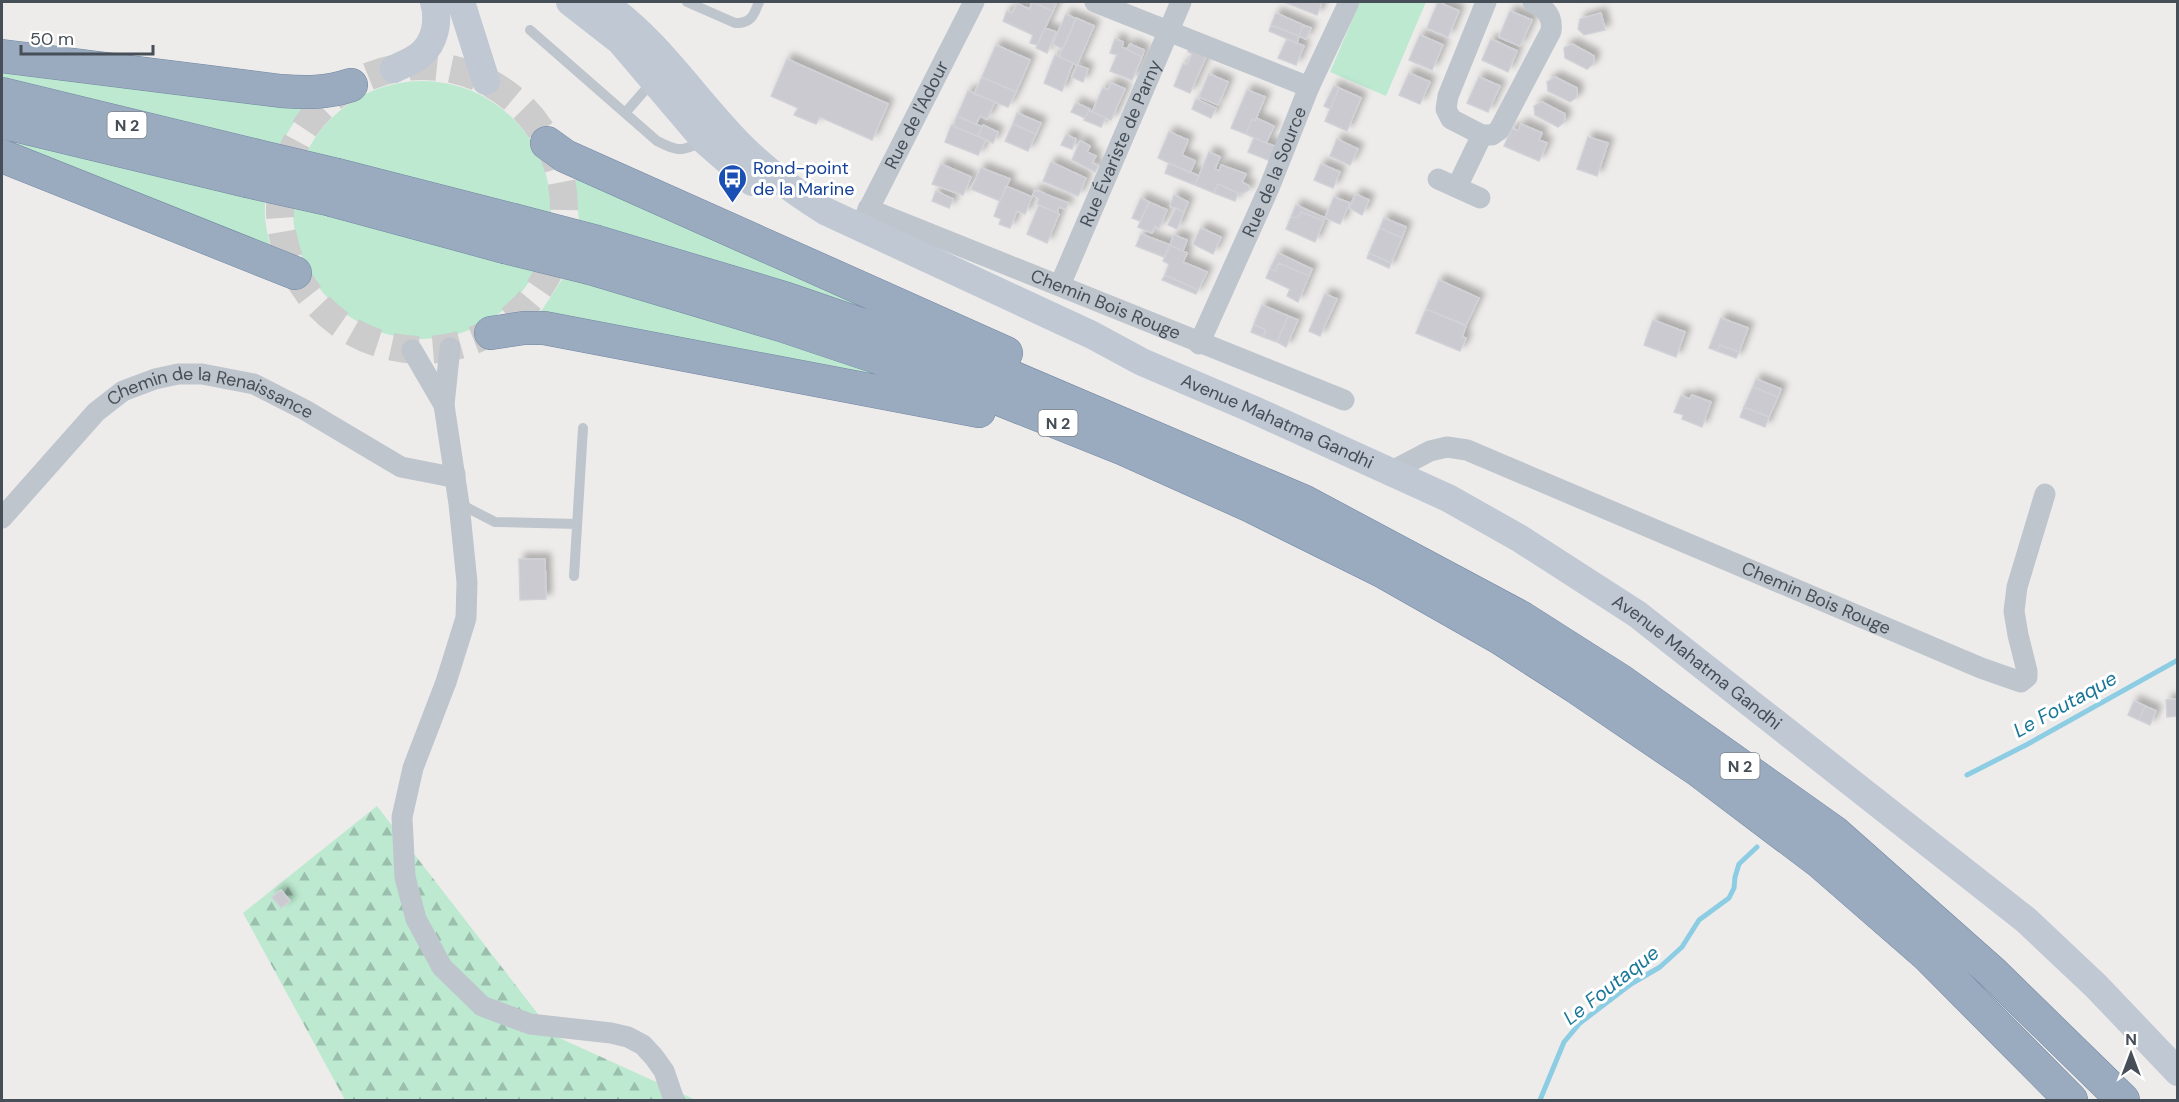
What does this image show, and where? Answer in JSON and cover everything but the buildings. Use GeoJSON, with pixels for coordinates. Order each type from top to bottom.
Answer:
{"type":"FeatureCollection","features":[{"type":"Feature","properties":{"kind":"highway"},"geometry":{"type":"LineString","coordinates":[[2,56],[281,91],[315,93],[351,85]]}},
{"type":"Feature","properties":{"kind":"highway","name":"N 2"},"geometry":{"type":"LineString","coordinates":[[2,94],[250,168]]}},
{"type":"Feature","properties":{"kind":"highway","name":"N 2"},"geometry":{"type":"LineString","coordinates":[[2,122],[250,168],[334,187],[593,255],[787,299],[1000,372],[1305,502],[1522,618],[1621,681],[1834,832],[1992,972],[2123,1101]]}},
{"type":"Feature","properties":{"kind":"highway"},"geometry":{"type":"LineString","coordinates":[[547,143],[565,156],[1160,421],[1257,467],[1305,502]]}},
{"type":"Feature","properties":{"kind":"highway"},"geometry":{"type":"LineString","coordinates":[[2,156],[295,273]]}},
{"type":"Feature","properties":{"kind":"highway","name":"N 2"},"geometry":{"type":"LineString","coordinates":[[593,255],[781,325],[984,393],[1124,449],[1251,506],[1382,571],[1500,638],[1698,770],[1820,862],[1928,956],[2072,1101]]}},
{"type":"Feature","properties":{"kind":"highway"},"geometry":{"type":"LineString","coordinates":[[491,333],[524,327],[544,328],[968,408],[1056,436],[1169,483],[1500,638]]}},
{"type":"Feature","properties":{"kind":"main road"},"geometry":{"type":"LineString","coordinates":[[394,69],[421,55],[431,40],[437,23],[434,2]]}},
{"type":"Feature","properties":{"kind":"main road"},"geometry":{"type":"LineString","coordinates":[[461,2],[486,81]]}},
{"type":"Feature","properties":{"kind":"main road"},"geometry":{"type":"LineString","coordinates":[[469,29],[476,2]]}},
{"type":"Feature","properties":{"kind":"main road","name":"Avenue Mahatma Gandhi"},"geometry":{"type":"LineString","coordinates":[[570,2],[620,41],[654,80],[668,80],[675,85],[768,195],[815,227],[1010,312],[1124,359],[1142,362]]}},
{"type":"Feature","properties":{"kind":"main road","name":"Avenue Mahatma Gandhi"},"geometry":{"type":"LineString","coordinates":[[602,2],[618,13],[650,44],[723,142],[825,211],[863,219],[1142,362],[1392,471],[1448,498],[1519,537],[1637,614],[2026,920],[2096,986],[2178,1072]]}},
{"type":"Feature","properties":{"kind":"street","name":"Rue de l'Adour"},"geometry":{"type":"LineString","coordinates":[[863,219],[974,2]]}},
{"type":"Feature","properties":{"kind":"street"},"geometry":{"type":"LineString","coordinates":[[1095,2],[1309,87]]}},
{"type":"Feature","properties":{"kind":"street","name":"Rue Évariste de Parny"},"geometry":{"type":"LineString","coordinates":[[1060,285],[1181,2]]}},
{"type":"Feature","properties":{"kind":"street","name":"Rue de la Source"},"geometry":{"type":"LineString","coordinates":[[1199,344],[1269,188],[1309,87],[1349,2]]}},
{"type":"Feature","properties":{"kind":"street"},"geometry":{"type":"LineString","coordinates":[[1486,2],[1448,96],[1446,109],[1451,119],[1482,135],[1492,135],[1499,130],[1551,31],[1552,22],[1549,14],[1533,2]]}},
{"type":"Feature","properties":{"kind":"street"},"geometry":{"type":"LineString","coordinates":[[1480,198],[1447,183],[1482,135]]}},
{"type":"Feature","properties":{"kind":"street","name":"Chemin Bois Rouge"},"geometry":{"type":"LineString","coordinates":[[863,219],[1060,285],[1199,344],[1344,400]]}},
{"type":"Feature","properties":{"kind":"street"},"geometry":{"type":"LineString","coordinates":[[450,348],[444,405],[459,504],[467,582],[466,618],[446,682],[413,768],[402,817],[405,877],[416,919],[442,967],[482,1006],[530,1024],[628,1037],[643,1046],[654,1057],[664,1071],[674,1101]]}},
{"type":"Feature","properties":{"kind":"street"},"geometry":{"type":"LineString","coordinates":[[412,350],[444,405]]}},
{"type":"Feature","properties":{"kind":"street","name":"Chemin de la Renaissance"},"geometry":{"type":"LineString","coordinates":[[2,518],[96,412],[123,391],[178,374],[202,374],[254,384],[305,410],[400,467],[447,476],[454,474]]}},
{"type":"Feature","properties":{"kind":"street","name":"Chemin Bois Rouge"},"geometry":{"type":"LineString","coordinates":[[1392,471],[1430,451],[1447,447],[1467,450],[1981,668],[2021,682],[2027,676],[2027,671],[2014,611],[2017,587],[2045,494]]}},
{"type":"Feature","properties":{"kind":"lane"},"geometry":{"type":"LineString","coordinates":[[687,2],[741,24],[753,17],[759,2]]}},
{"type":"Feature","properties":{"kind":"lane"},"geometry":{"type":"LineString","coordinates":[[530,30],[657,141],[671,148],[685,150],[723,142]]}},
{"type":"Feature","properties":{"kind":"lane"},"geometry":{"type":"LineString","coordinates":[[625,112],[654,80]]}},
{"type":"Feature","properties":{"kind":"lane"},"geometry":{"type":"LineString","coordinates":[[574,576],[583,428]]}},
{"type":"Feature","properties":{"kind":"lane"},"geometry":{"type":"LineString","coordinates":[[459,504],[495,522],[577,524]]}},
{"type":"Feature","properties":{"kind":"green space"},"geometry":{"type":"Polygon","coordinates":[[[1360,2],[1426,2],[1386,96],[1330,72],[1360,2]]]}},
{"type":"Feature","properties":{"kind":"green space"},"geometry":{"type":"Polygon","coordinates":[[[2,66],[308,102],[284,139],[268,179],[265,214],[271,251],[2,147],[2,137],[233,192],[246,136],[2,77],[2,66]]]}},
{"type":"Feature","properties":{"kind":"green space"},"geometry":{"type":"Polygon","coordinates":[[[422,81],[447,84],[483,96],[504,110],[522,128],[541,161],[548,185],[551,210],[548,235],[536,271],[522,292],[504,310],[471,329],[447,336],[422,339],[397,336],[361,324],[340,310],[322,292],[303,259],[296,235],[293,210],[296,185],[308,149],[322,128],[340,110],[373,91],[397,84],[422,81]]]}},
{"type":"Feature","properties":{"kind":"green space"},"geometry":{"type":"Polygon","coordinates":[[[575,176],[912,323],[600,227],[767,334],[927,391],[536,319],[563,278],[579,221],[575,176]]]}},
{"type":"Feature","properties":{"kind":"green space"},"geometry":{"type":"Polygon","coordinates":[[[377,806],[555,1036],[696,1100],[345,1100],[243,913],[377,806]]]}},
{"type":"Feature","properties":{"kind":"waterway","name":"Le Foutaque"},"geometry":{"type":"LineString","coordinates":[[1967,775],[2026,745],[2178,660]]}},
{"type":"Feature","properties":{"kind":"waterway","name":"Le Foutaque"},"geometry":{"type":"LineString","coordinates":[[1540,1100],[1564,1042],[1580,1023],[1631,984],[1660,967],[1682,947],[1699,920],[1729,898],[1734,888],[1739,864],[1757,847]]}},
{"type":"Feature","properties":{"kind":"tunnel"},"geometry":{"type":"LineString","coordinates":[[422,66],[463,72],[489,83],[512,98],[532,118],[547,141],[558,167],[564,208],[558,249],[547,275],[532,298],[512,318],[489,333],[463,344],[422,350],[381,344],[355,333],[332,318],[312,298],[297,275],[286,249],[280,208],[286,167],[297,141],[312,118],[332,98],[355,83],[381,72],[422,66]]}},
{"type":"Feature","properties":{"kind":"place","name":"Rond-point de la Marine"},"geometry":{"type":"Point","coordinates":[732,204]}}]}
